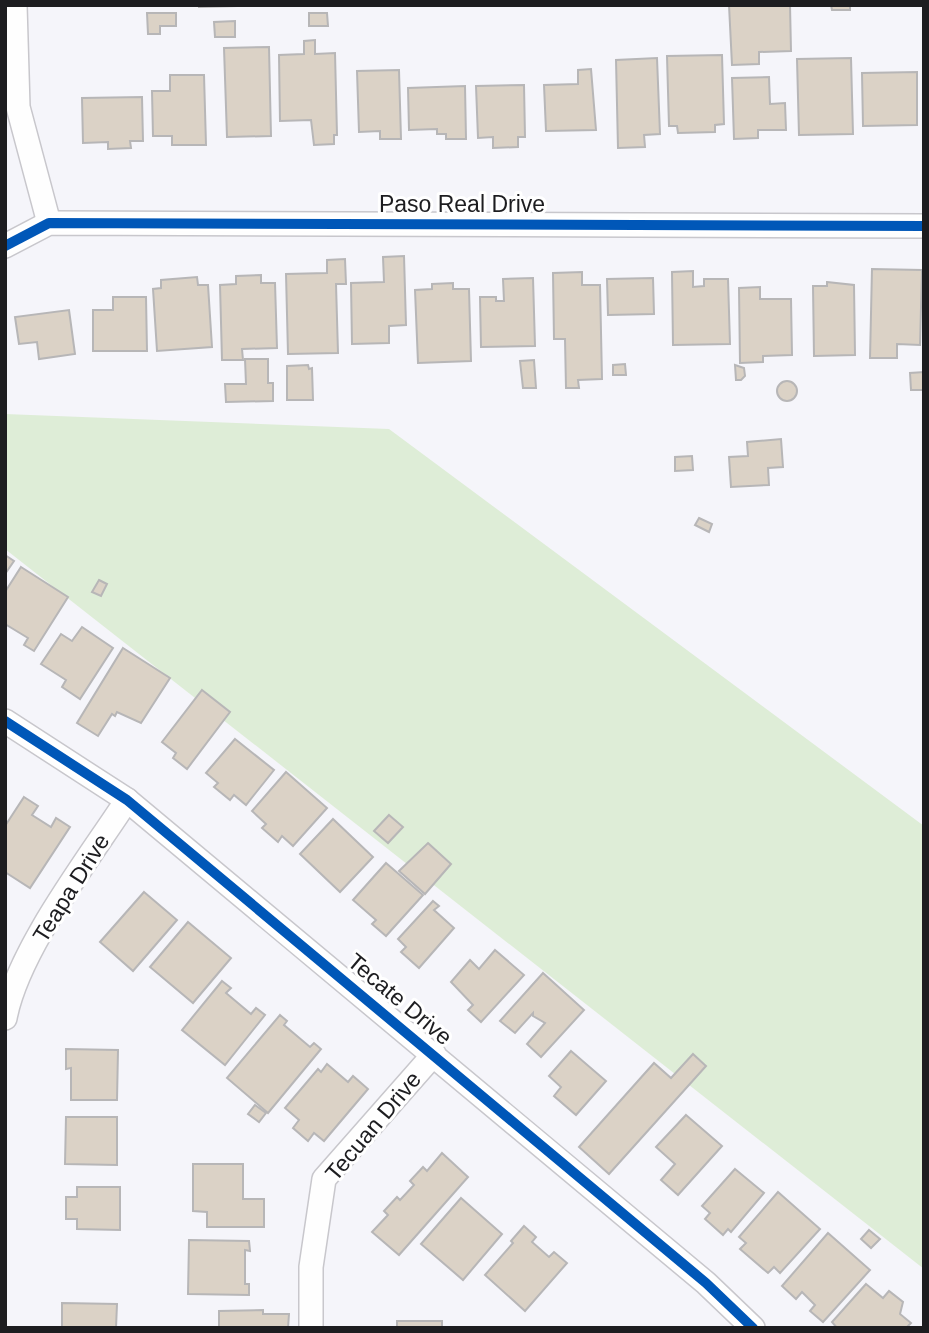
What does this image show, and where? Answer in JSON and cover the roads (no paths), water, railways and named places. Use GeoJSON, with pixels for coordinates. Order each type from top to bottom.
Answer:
{"type":"FeatureCollection","features":[{"type":"Feature","properties":{"kind":"street"},"geometry":{"type":"LineString","coordinates":[[15,5],[18,107],[49,223]]}},
{"type":"Feature","properties":{"kind":"street","name":"Paso Real Drive"},"geometry":{"type":"LineString","coordinates":[[5,246],[49,223],[924,226]]}},
{"type":"Feature","properties":{"kind":"street","name":"Tecate Drive"},"geometry":{"type":"LineString","coordinates":[[5,720],[127,800],[706,1283],[753,1328]]}},
{"type":"Feature","properties":{"kind":"street","name":"Teapa Drive"},"geometry":{"type":"LineString","coordinates":[[5,1018],[9,1000],[27,956],[127,800]]}},
{"type":"Feature","properties":{"kind":"street","name":"Tecuan Drive"},"geometry":{"type":"LineString","coordinates":[[311,1328],[311,1267],[324,1179],[433,1054]]}}]}
